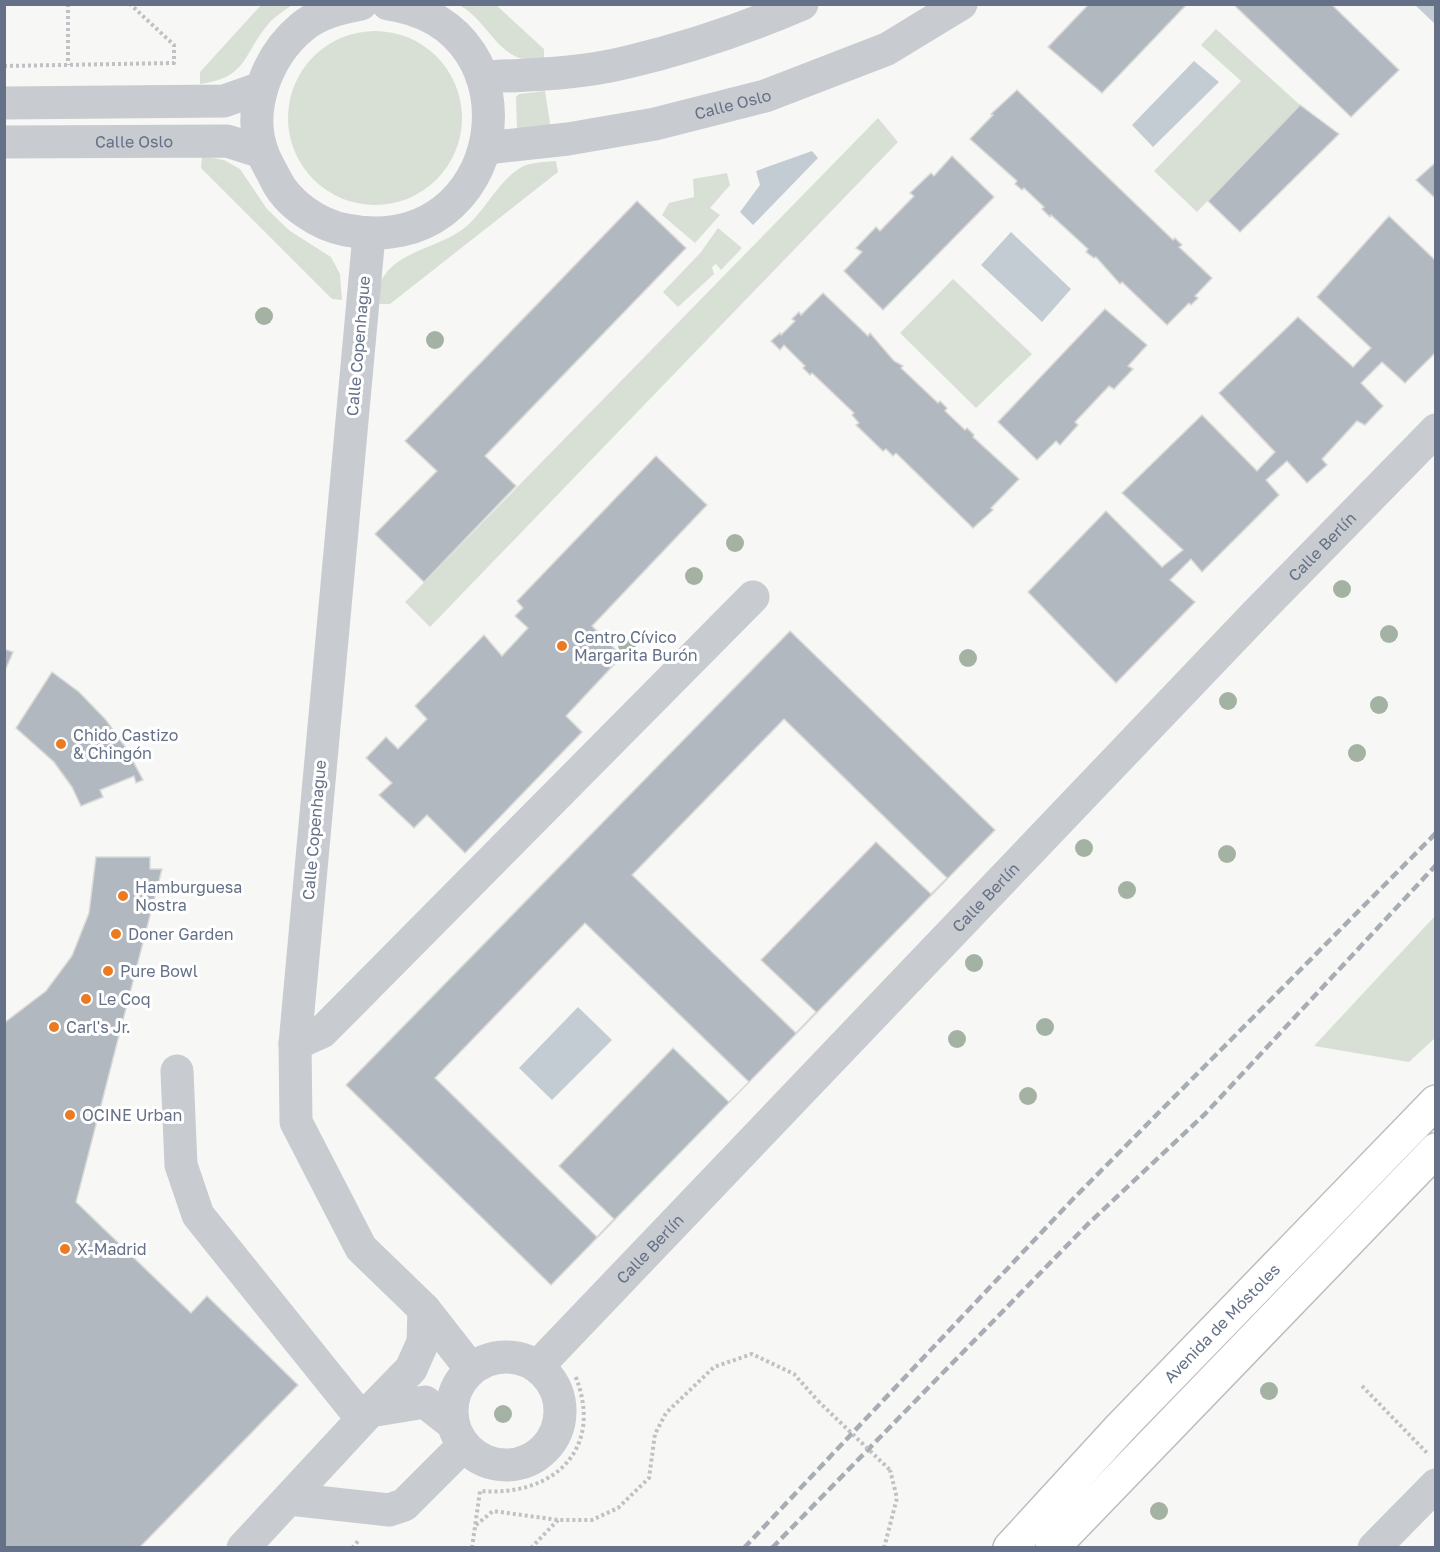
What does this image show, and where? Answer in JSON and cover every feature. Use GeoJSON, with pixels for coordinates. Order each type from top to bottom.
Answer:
{"type":"FeatureCollection","features":[{"type":"Feature","properties":{"kind":"main road","name":"Avenida de Móstoles"},"geometry":{"type":"LineString","coordinates":[[1010,1548],[1121,1427],[1436,1102]]}},
{"type":"Feature","properties":{"kind":"main road"},"geometry":{"type":"LineString","coordinates":[[1052,1548],[1436,1150]]}},
{"type":"Feature","properties":{"kind":"street"},"geometry":{"type":"LineString","coordinates":[[361,4],[336,9],[303,26],[277,54],[261,88],[257,120],[262,152],[278,185],[303,211],[334,228],[369,235],[408,230],[443,212],[470,184],[487,148],[490,112],[482,76],[465,46],[439,22],[408,7],[388,4]]}},
{"type":"Feature","properties":{"kind":"street"},"geometry":{"type":"LineString","coordinates":[[482,76],[562,73],[628,63],[751,26],[802,4]]}},
{"type":"Feature","properties":{"kind":"street","name":"Calle Oslo"},"geometry":{"type":"LineString","coordinates":[[487,148],[568,139],[655,124],[765,96],[888,50],[961,4]]}},
{"type":"Feature","properties":{"kind":"street"},"geometry":{"type":"LineString","coordinates":[[4,103],[224,100],[261,88]]}},
{"type":"Feature","properties":{"kind":"street","name":"Calle Oslo"},"geometry":{"type":"LineString","coordinates":[[4,142],[227,141],[262,152]]}},
{"type":"Feature","properties":{"kind":"street","name":"Calle Copenhague"},"geometry":{"type":"LineString","coordinates":[[369,235],[295,1044],[297,1122],[361,1248],[424,1309],[471,1369]]}},
{"type":"Feature","properties":{"kind":"street","name":"Calle Berlín"},"geometry":{"type":"LineString","coordinates":[[538,1366],[1256,614],[1436,430]]}},
{"type":"Feature","properties":{"kind":"street"},"geometry":{"type":"LineString","coordinates":[[295,1044],[322,1032],[753,597]]}},
{"type":"Feature","properties":{"kind":"street"},"geometry":{"type":"LineString","coordinates":[[177,1071],[182,1165],[198,1215],[366,1415]]}},
{"type":"Feature","properties":{"kind":"street"},"geometry":{"type":"LineString","coordinates":[[243,1548],[411,1369],[423,1342],[424,1309]]}},
{"type":"Feature","properties":{"kind":"street"},"geometry":{"type":"LineString","coordinates":[[289,1499],[389,1510],[404,1505],[458,1435],[454,1394],[471,1369],[486,1360],[504,1356],[522,1358],[538,1366],[551,1379],[559,1395],[561,1413],[558,1431],[548,1446],[534,1458],[517,1465],[499,1465],[482,1460],[458,1435],[425,1402],[366,1415]]}},
{"type":"Feature","properties":{"kind":"street"},"geometry":{"type":"LineString","coordinates":[[1374,1548],[1436,1485]]}},
{"type":"Feature","properties":{"kind":"path"},"geometry":{"type":"LineString","coordinates":[[68,4],[68,64]]}},
{"type":"Feature","properties":{"kind":"path"},"geometry":{"type":"LineString","coordinates":[[4,66],[174,63],[174,45],[130,4]]}},
{"type":"Feature","properties":{"kind":"path"},"geometry":{"type":"LineString","coordinates":[[476,1525],[493,1511],[558,1520],[592,1520],[618,1508],[650,1478],[655,1434],[666,1413],[714,1367],[752,1354],[794,1374],[818,1401],[890,1470],[897,1498],[884,1548]]}},
{"type":"Feature","properties":{"kind":"path"},"geometry":{"type":"LineString","coordinates":[[1362,1386],[1436,1462]]}},
{"type":"Feature","properties":{"kind":"path"},"geometry":{"type":"LineString","coordinates":[[472,1548],[480,1491]]}},
{"type":"Feature","properties":{"kind":"path"},"geometry":{"type":"LineString","coordinates":[[531,1548],[558,1520]]}},
{"type":"Feature","properties":{"kind":"shaded area"},"geometry":{"type":"Polygon","coordinates":[[[262,4],[292,5],[270,22],[236,70],[216,81],[200,84],[200,72],[262,4]]]}},
{"type":"Feature","properties":{"kind":"shaded area"},"geometry":{"type":"Polygon","coordinates":[[[459,5],[496,5],[544,49],[544,61],[528,60],[505,50],[480,22],[459,5]]]}},
{"type":"Feature","properties":{"kind":"shaded area"},"geometry":{"type":"Polygon","coordinates":[[[1415,5],[1435,5],[1435,24],[1415,5]]]}},
{"type":"Feature","properties":{"kind":"shaded area"},"geometry":{"type":"Polygon","coordinates":[[[1216,29],[1300,105],[1197,212],[1154,171],[1241,81],[1201,45],[1216,29]]]}},
{"type":"Feature","properties":{"kind":"shaded area"},"geometry":{"type":"Polygon","coordinates":[[[375,31],[392,32],[408,37],[424,45],[437,56],[448,69],[456,85],[461,101],[461,135],[456,151],[448,167],[437,180],[424,191],[408,199],[392,204],[375,205],[358,204],[342,199],[326,191],[313,180],[302,167],[294,151],[289,135],[288,118],[289,101],[294,85],[302,69],[313,56],[326,45],[342,37],[358,32],[375,31]]]}},
{"type":"Feature","properties":{"kind":"shaded area"},"geometry":{"type":"Polygon","coordinates":[[[1194,61],[1219,82],[1153,147],[1132,125],[1194,61]]]}},
{"type":"Feature","properties":{"kind":"shaded area"},"geometry":{"type":"Polygon","coordinates":[[[545,91],[551,130],[517,130],[516,97],[519,94],[545,91]]]}},
{"type":"Feature","properties":{"kind":"shaded area"},"geometry":{"type":"Polygon","coordinates":[[[878,118],[898,142],[430,627],[405,602],[878,118]]]}},
{"type":"Feature","properties":{"kind":"shaded area"},"geometry":{"type":"Polygon","coordinates":[[[812,151],[818,158],[753,225],[740,212],[760,185],[756,171],[812,151]]]}},
{"type":"Feature","properties":{"kind":"shaded area"},"geometry":{"type":"Polygon","coordinates":[[[202,156],[224,160],[240,169],[267,209],[290,231],[331,257],[340,274],[342,300],[332,299],[201,168],[202,156]]]}},
{"type":"Feature","properties":{"kind":"shaded area"},"geometry":{"type":"Polygon","coordinates":[[[556,161],[558,172],[390,304],[376,304],[381,281],[388,270],[398,262],[458,233],[468,225],[505,180],[520,168],[532,163],[556,161]]]}},
{"type":"Feature","properties":{"kind":"shaded area"},"geometry":{"type":"Polygon","coordinates":[[[727,173],[730,185],[710,208],[720,215],[695,243],[662,215],[669,203],[694,197],[693,179],[727,173]]]}},
{"type":"Feature","properties":{"kind":"shaded area"},"geometry":{"type":"Polygon","coordinates":[[[718,228],[742,248],[721,270],[716,264],[712,267],[714,274],[678,307],[663,292],[701,252],[718,228]]]}},
{"type":"Feature","properties":{"kind":"shaded area"},"geometry":{"type":"Polygon","coordinates":[[[1011,232],[1071,289],[1042,322],[981,265],[1011,232]]]}},
{"type":"Feature","properties":{"kind":"shaded area"},"geometry":{"type":"Polygon","coordinates":[[[953,279],[1032,354],[976,408],[900,333],[953,279]]]}},
{"type":"Feature","properties":{"kind":"shaded area"},"geometry":{"type":"Polygon","coordinates":[[[1435,916],[1435,1038],[1409,1062],[1314,1046],[1435,916]]]}},
{"type":"Feature","properties":{"kind":"shaded area"},"geometry":{"type":"Polygon","coordinates":[[[578,1007],[612,1040],[552,1100],[519,1068],[578,1007]]]}},
{"type":"Feature","properties":{"kind":"building"},"geometry":{"type":"Polygon","coordinates":[[[1089,4],[1187,4],[1102,93],[1048,47],[1089,4]]]}},
{"type":"Feature","properties":{"kind":"building"},"geometry":{"type":"Polygon","coordinates":[[[1233,4],[1331,4],[1399,70],[1351,117],[1233,4]]]}},
{"type":"Feature","properties":{"kind":"building"},"geometry":{"type":"Polygon","coordinates":[[[1017,90],[1173,240],[1175,238],[1182,245],[1179,247],[1212,278],[1195,296],[1198,298],[1191,305],[1189,303],[1167,325],[1122,282],[1120,284],[1096,257],[1086,252],[1088,249],[1051,215],[1050,217],[1042,209],[1044,207],[1024,188],[1022,190],[1015,184],[1017,181],[970,139],[993,115],[991,114],[1017,90]]]}},
{"type":"Feature","properties":{"kind":"building"},"geometry":{"type":"Polygon","coordinates":[[[1300,105],[1339,134],[1240,232],[1208,201],[1300,105]]]}},
{"type":"Feature","properties":{"kind":"building"},"geometry":{"type":"Polygon","coordinates":[[[952,156],[994,197],[883,310],[844,271],[862,252],[856,248],[876,227],[880,231],[914,196],[910,193],[931,173],[934,176],[952,156]]]}},
{"type":"Feature","properties":{"kind":"building"},"geometry":{"type":"Polygon","coordinates":[[[1436,164],[1436,199],[1416,180],[1436,164]]]}},
{"type":"Feature","properties":{"kind":"building"},"geometry":{"type":"Polygon","coordinates":[[[637,201],[686,248],[485,456],[516,486],[424,582],[375,534],[437,471],[405,441],[637,201]]]}},
{"type":"Feature","properties":{"kind":"building"},"geometry":{"type":"Polygon","coordinates":[[[1389,216],[1436,261],[1436,352],[1405,383],[1382,362],[1361,383],[1383,406],[1365,425],[1357,421],[1322,459],[1327,465],[1307,483],[1287,461],[1266,480],[1279,495],[1202,572],[1191,559],[1170,580],[1195,602],[1116,683],[1028,592],[1106,511],[1162,567],[1183,550],[1122,493],[1202,415],[1257,471],[1275,452],[1219,393],[1298,317],[1353,367],[1371,348],[1317,297],[1389,216]]]}},
{"type":"Feature","properties":{"kind":"building"},"geometry":{"type":"Polygon","coordinates":[[[823,293],[868,336],[870,333],[894,361],[903,366],[901,368],[938,403],[940,401],[947,408],[945,411],[965,430],[967,428],[974,435],[973,437],[1019,479],[991,508],[993,510],[973,528],[896,453],[893,456],[886,449],[883,451],[856,425],[859,423],[852,415],[854,413],[812,373],[810,375],[803,368],[805,366],[784,345],[780,350],[771,341],[780,333],[781,335],[795,321],[792,319],[799,312],[801,315],[823,293]]]}},
{"type":"Feature","properties":{"kind":"building"},"geometry":{"type":"Polygon","coordinates":[[[1105,309],[1147,345],[1128,366],[1133,369],[1114,389],[1109,386],[1075,422],[1078,425],[1060,445],[1056,441],[1037,460],[998,422],[1105,309]]]}},
{"type":"Feature","properties":{"kind":"building","name":"Centro Cívico Margarita Burón"},"geometry":{"type":"Polygon","coordinates":[[[656,456],[707,505],[592,626],[622,656],[566,716],[582,732],[465,853],[427,815],[414,828],[379,795],[392,783],[366,758],[386,737],[398,749],[427,719],[415,706],[484,635],[502,656],[528,628],[515,616],[523,608],[517,601],[656,456]]]}},
{"type":"Feature","properties":{"kind":"building"},"geometry":{"type":"Polygon","coordinates":[[[790,631],[995,830],[551,1285],[346,1085],[790,631]],[[784,719],[632,875],[796,1033],[816,1012],[761,960],[876,842],[931,894],[947,878],[784,719]],[[585,923],[435,1078],[597,1237],[614,1219],[559,1166],[673,1048],[729,1102],[749,1082],[585,923]]]}},
{"type":"Feature","properties":{"kind":"building"},"geometry":{"type":"Polygon","coordinates":[[[4,649],[13,652],[4,673],[4,649]]]}},
{"type":"Feature","properties":{"kind":"building"},"geometry":{"type":"Polygon","coordinates":[[[52,672],[79,692],[106,720],[126,748],[143,780],[136,783],[134,776],[100,790],[103,797],[81,806],[72,787],[54,762],[16,728],[52,672]]]}},
{"type":"Feature","properties":{"kind":"building","name":"X-Madrid"},"geometry":{"type":"Polygon","coordinates":[[[96,857],[150,857],[150,869],[162,869],[76,1202],[191,1313],[207,1296],[298,1385],[139,1548],[4,1548],[4,1023],[46,991],[72,956],[89,913],[96,857]]]}},
{"type":"Feature","properties":{"kind":"railway"},"geometry":{"type":"LineString","coordinates":[[744,1548],[1074,1198],[1436,833]]}},
{"type":"Feature","properties":{"kind":"railway"},"geometry":{"type":"LineString","coordinates":[[772,1548],[1088,1224],[1205,1114],[1436,865]]}},
{"type":"Feature","properties":{"kind":"place","name":"Centro Cívico Margarita Burón"},"geometry":{"type":"Point","coordinates":[562,646]}},
{"type":"Feature","properties":{"kind":"place","name":"Chido Castizo & Chingón"},"geometry":{"type":"Point","coordinates":[61,744]}},
{"type":"Feature","properties":{"kind":"place","name":"Hamburguesa Nostra"},"geometry":{"type":"Point","coordinates":[123,896]}},
{"type":"Feature","properties":{"kind":"place","name":"Doner Garden"},"geometry":{"type":"Point","coordinates":[116,934]}},
{"type":"Feature","properties":{"kind":"place","name":"Pure Bowl"},"geometry":{"type":"Point","coordinates":[108,971]}},
{"type":"Feature","properties":{"kind":"place","name":"Le Coq"},"geometry":{"type":"Point","coordinates":[86,999]}},
{"type":"Feature","properties":{"kind":"place","name":"Carl's Jr."},"geometry":{"type":"Point","coordinates":[54,1027]}},
{"type":"Feature","properties":{"kind":"place","name":"OCINE Urban"},"geometry":{"type":"Point","coordinates":[70,1115]}},
{"type":"Feature","properties":{"kind":"place","name":"X-Madrid"},"geometry":{"type":"Point","coordinates":[65,1249]}}]}
